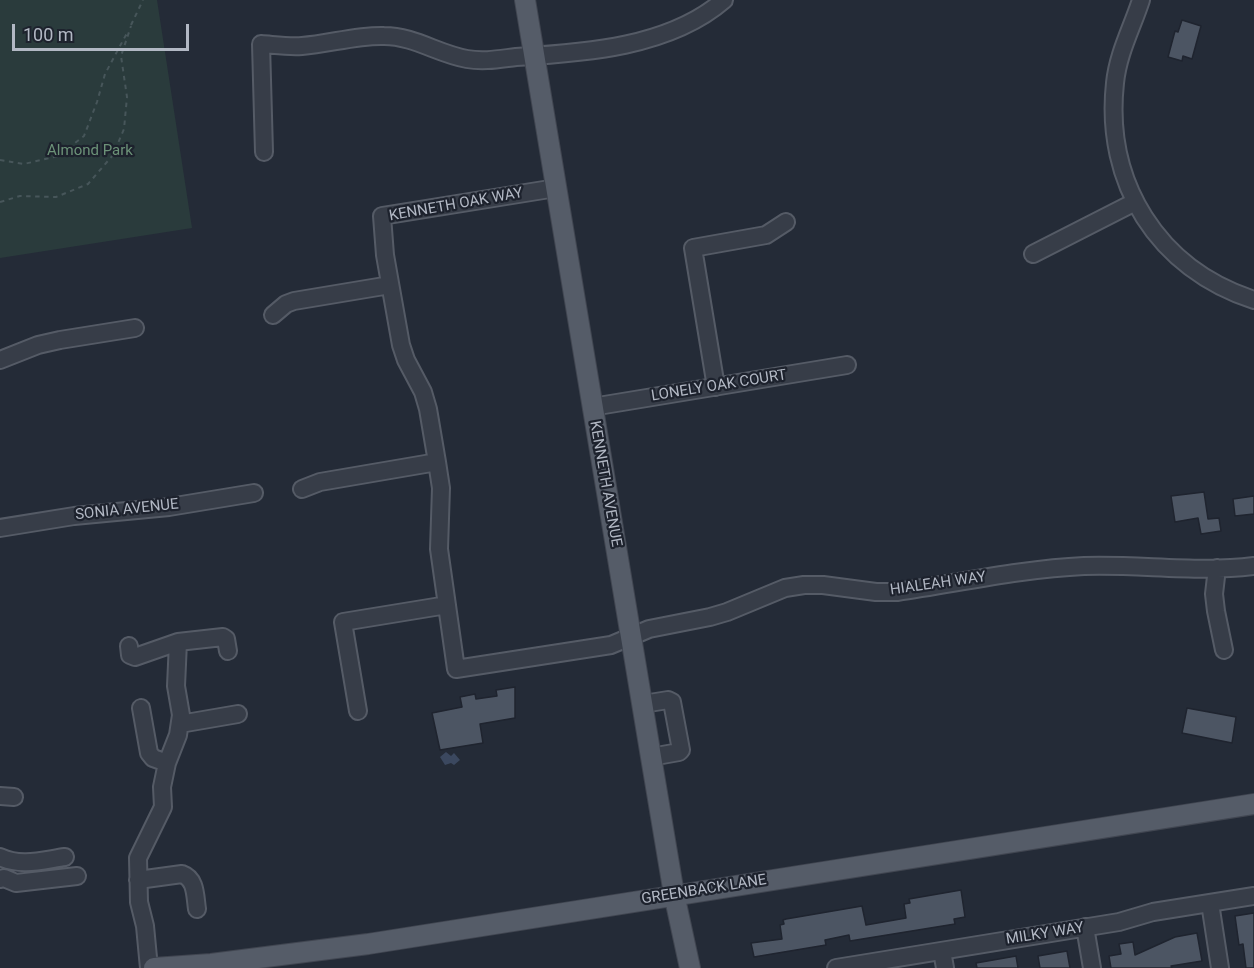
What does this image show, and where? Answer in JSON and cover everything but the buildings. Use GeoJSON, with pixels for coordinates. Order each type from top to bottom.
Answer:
{"type":"FeatureCollection","features":[{"type":"Feature","properties":{"kind":"main road","name":"KENNETH AVENUE"},"geometry":{"type":"LineString","coordinates":[[525,0],[674,894],[690,968]]}},
{"type":"Feature","properties":{"kind":"main road","name":"GREENBACK LANE"},"geometry":{"type":"LineString","coordinates":[[154,968],[211,964],[368,944],[1254,804]]}},
{"type":"Feature","properties":{"kind":"street"},"geometry":{"type":"LineString","coordinates":[[264,152],[261,44],[304,46],[385,36],[402,37],[450,55],[482,61],[549,56],[658,37],[701,17],[724,0]]}},
{"type":"Feature","properties":{"kind":"street"},"geometry":{"type":"LineString","coordinates":[[1141,0],[1119,60],[1113,104],[1117,150],[1122,170],[1135,202],[1157,236],[1186,265],[1220,287],[1254,300]]}},
{"type":"Feature","properties":{"kind":"street","name":"KENNETH OAK WAY"},"geometry":{"type":"LineString","coordinates":[[556,188],[382,216],[400,345],[423,392],[428,409],[441,488],[439,549],[456,669],[611,645],[631,636]]}},
{"type":"Feature","properties":{"kind":"street"},"geometry":{"type":"LineString","coordinates":[[1033,254],[1135,202]]}},
{"type":"Feature","properties":{"kind":"street"},"geometry":{"type":"LineString","coordinates":[[716,387],[693,248],[766,235],[786,222]]}},
{"type":"Feature","properties":{"kind":"street"},"geometry":{"type":"LineString","coordinates":[[273,315],[286,304],[294,301],[390,285]]}},
{"type":"Feature","properties":{"kind":"street"},"geometry":{"type":"LineString","coordinates":[[0,360],[38,345],[135,328]]}},
{"type":"Feature","properties":{"kind":"street","name":"LONELY OAK COURT"},"geometry":{"type":"LineString","coordinates":[[592,407],[847,365]]}},
{"type":"Feature","properties":{"kind":"street"},"geometry":{"type":"LineString","coordinates":[[302,489],[320,482],[437,462]]}},
{"type":"Feature","properties":{"kind":"street","name":"SONIA AVENUE"},"geometry":{"type":"LineString","coordinates":[[0,528],[74,516],[168,507],[254,493]]}},
{"type":"Feature","properties":{"kind":"street","name":"HIALEAH WAY"},"geometry":{"type":"LineString","coordinates":[[631,636],[670,624],[710,617],[776,591],[804,585],[897,592],[1055,568],[1254,566]]}},
{"type":"Feature","properties":{"kind":"street"},"geometry":{"type":"LineString","coordinates":[[1217,568],[1214,594],[1224,650]]}},
{"type":"Feature","properties":{"kind":"street"},"geometry":{"type":"LineString","coordinates":[[358,711],[343,621],[447,605]]}},
{"type":"Feature","properties":{"kind":"street"},"geometry":{"type":"LineString","coordinates":[[129,646],[130,655],[135,657],[178,642],[223,637],[226,639],[228,651]]}},
{"type":"Feature","properties":{"kind":"street"},"geometry":{"type":"LineString","coordinates":[[148,968],[145,926],[139,902],[138,858],[163,807],[162,787],[180,724],[181,715],[176,686],[178,642]]}},
{"type":"Feature","properties":{"kind":"street"},"geometry":{"type":"LineString","coordinates":[[643,704],[668,700],[672,702],[681,750],[651,757]]}},
{"type":"Feature","properties":{"kind":"street"},"geometry":{"type":"LineString","coordinates":[[141,708],[149,753],[153,758],[167,763]]}},
{"type":"Feature","properties":{"kind":"street"},"geometry":{"type":"LineString","coordinates":[[180,724],[238,714]]}},
{"type":"Feature","properties":{"kind":"street"},"geometry":{"type":"LineString","coordinates":[[0,857],[22,863],[65,857]]}},
{"type":"Feature","properties":{"kind":"street"},"geometry":{"type":"LineString","coordinates":[[138,880],[182,874],[189,876],[194,885],[197,909]]}},
{"type":"Feature","properties":{"kind":"street"},"geometry":{"type":"LineString","coordinates":[[0,879],[4,878],[16,884],[77,876]]}},
{"type":"Feature","properties":{"kind":"street","name":"MILKY WAY"},"geometry":{"type":"LineString","coordinates":[[836,968],[1119,922],[1153,912],[1254,896]]}},
{"type":"Feature","properties":{"kind":"street"},"geometry":{"type":"LineString","coordinates":[[1210,903],[1220,968]]}},
{"type":"Feature","properties":{"kind":"street"},"geometry":{"type":"LineString","coordinates":[[1085,927],[1092,968]]}},
{"type":"Feature","properties":{"kind":"street"},"geometry":{"type":"LineString","coordinates":[[942,951],[945,968]]}},
{"type":"Feature","properties":{"kind":"path"},"geometry":{"type":"LineString","coordinates":[[0,160],[24,164],[58,156],[84,136],[105,74],[144,0]]}},
{"type":"Feature","properties":{"kind":"path"},"geometry":{"type":"LineString","coordinates":[[0,202],[20,196],[56,196],[88,184],[113,155],[124,129],[127,97],[121,56],[131,26]]}},
{"type":"Feature","properties":{"kind":"green space","name":"Almond Park"},"geometry":{"type":"Polygon","coordinates":[[[0,0],[157,0],[192,228],[0,258],[0,0]]]}},
{"type":"Feature","properties":{"kind":"water"},"geometry":{"type":"Polygon","coordinates":[[[446,752],[451,756],[454,753],[460,760],[454,765],[451,763],[445,765],[440,757],[446,752]]]}}]}
